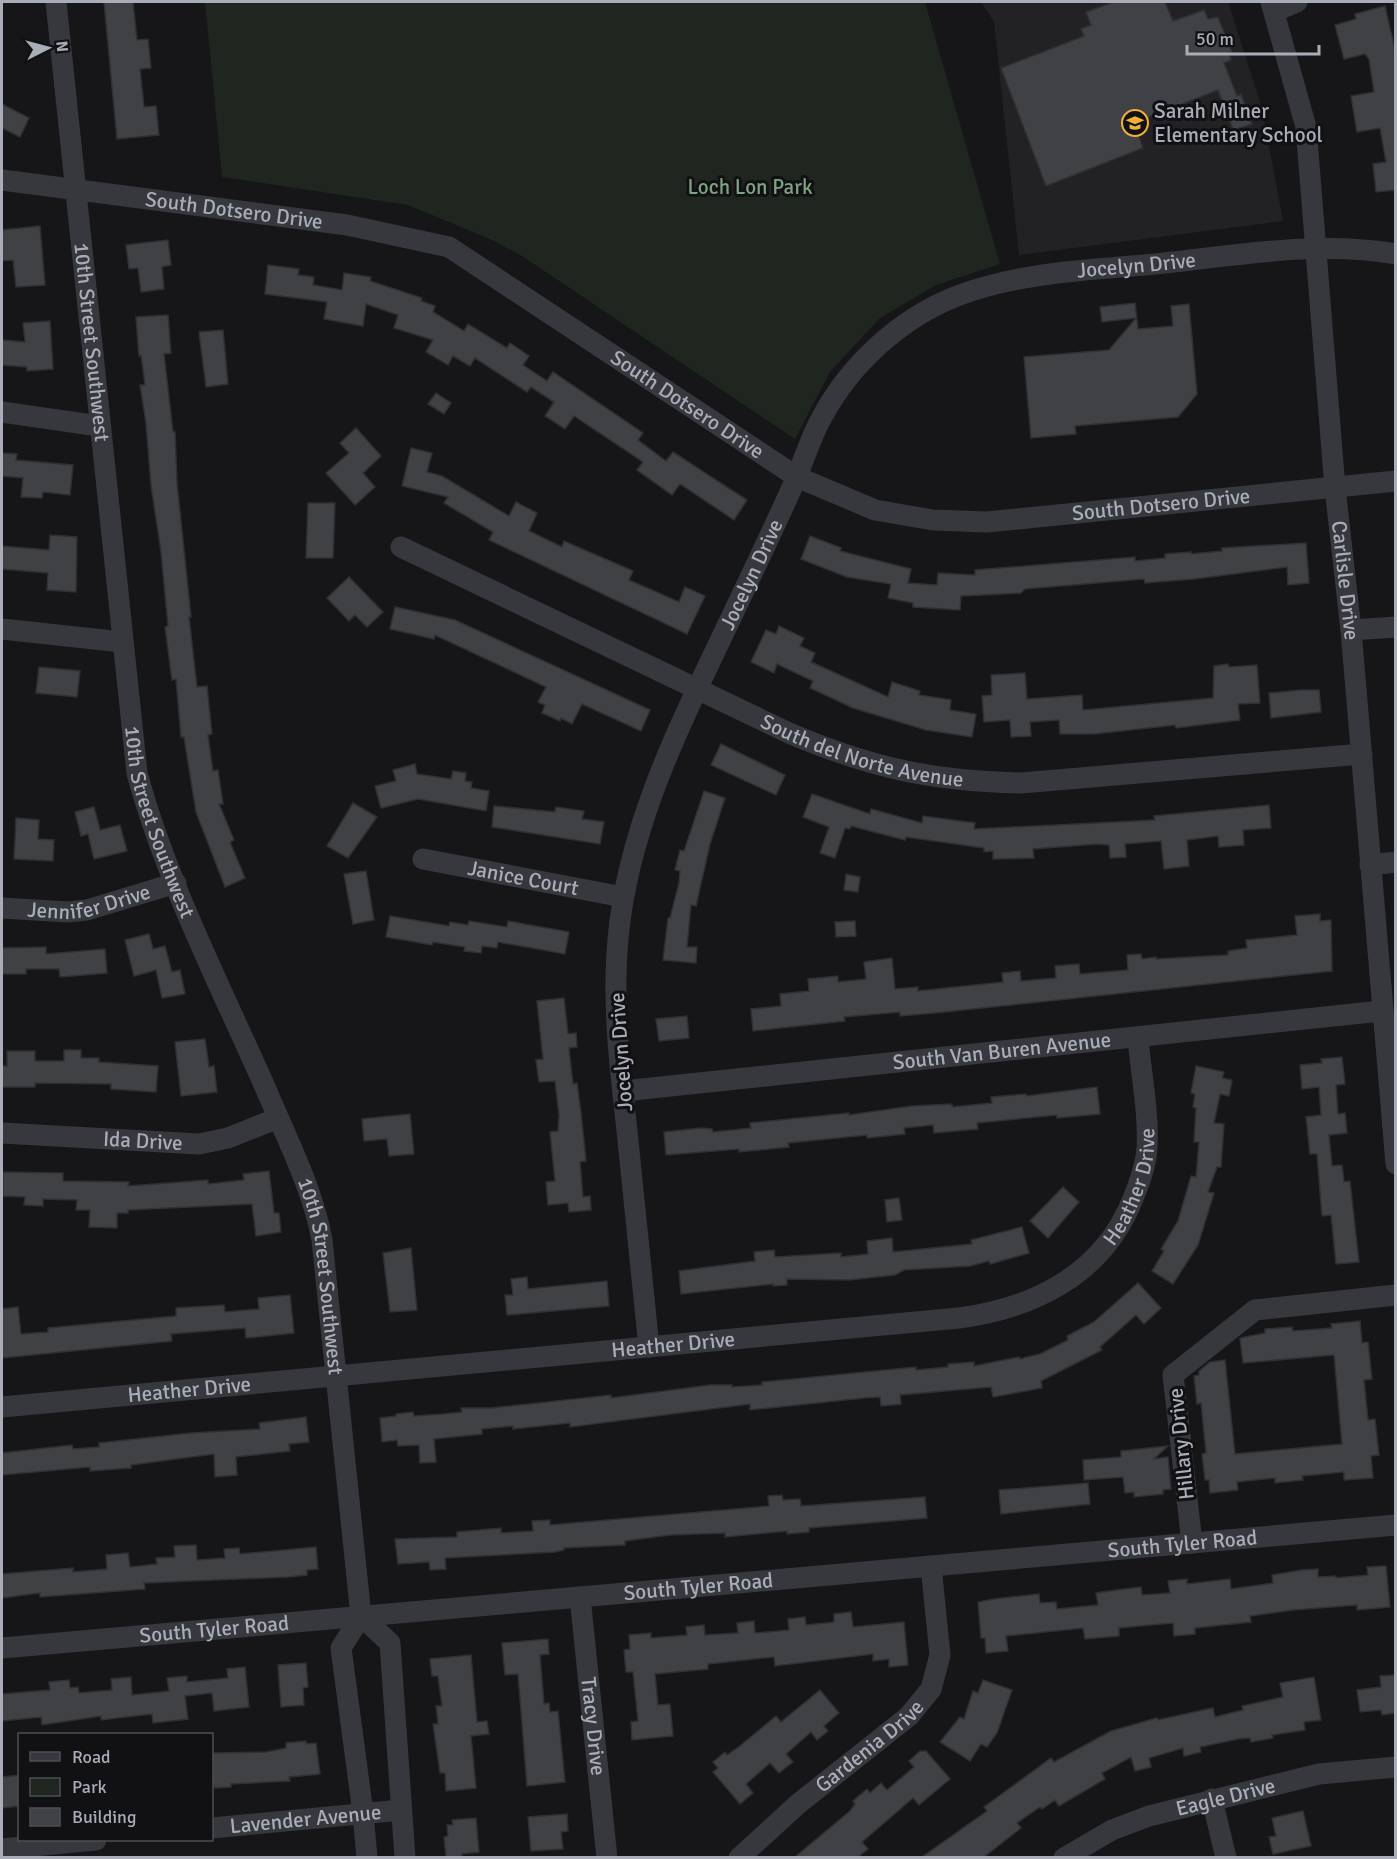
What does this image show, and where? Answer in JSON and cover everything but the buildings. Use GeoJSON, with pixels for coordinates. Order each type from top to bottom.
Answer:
{"type":"FeatureCollection","features":[{"type":"Feature","properties":{"kind":"street","name":"10th Street Southwest"},"geometry":{"type":"LineString","coordinates":[[56,2],[137,773],[148,814],[278,1118],[319,1225],[338,1376],[361,1616]]}},
{"type":"Feature","properties":{"kind":"street"},"geometry":{"type":"LineString","coordinates":[[1273,6],[1297,2]]}},
{"type":"Feature","properties":{"kind":"street","name":"Carlisle Drive"},"geometry":{"type":"LineString","coordinates":[[1273,6],[1306,127],[1335,488],[1362,754],[1395,1164]]}},
{"type":"Feature","properties":{"kind":"street","name":"South Dotsero Drive"},"geometry":{"type":"LineString","coordinates":[[2,180],[347,225],[449,247],[797,477],[875,510],[933,520],[987,522],[1395,481]]}},
{"type":"Feature","properties":{"kind":"street","name":"Jocelyn Drive"},"geometry":{"type":"LineString","coordinates":[[649,1347],[617,1045],[616,988],[623,897],[644,815],[698,688],[797,477],[823,414],[870,352],[912,319],[958,296],[1038,276],[1317,247],[1395,254]]}},
{"type":"Feature","properties":{"kind":"street"},"geometry":{"type":"LineString","coordinates":[[2,412],[99,426]]}},
{"type":"Feature","properties":{"kind":"street","name":"South del Norte Avenue"},"geometry":{"type":"LineString","coordinates":[[401,547],[844,756],[908,773],[969,782],[1021,783],[1362,754]]}},
{"type":"Feature","properties":{"kind":"street"},"geometry":{"type":"LineString","coordinates":[[1351,630],[1395,627]]}},
{"type":"Feature","properties":{"kind":"street"},"geometry":{"type":"LineString","coordinates":[[2,629],[122,642]]}},
{"type":"Feature","properties":{"kind":"street","name":"Janice Court"},"geometry":{"type":"LineString","coordinates":[[423,859],[623,897]]}},
{"type":"Feature","properties":{"kind":"street"},"geometry":{"type":"LineString","coordinates":[[1370,865],[1395,862]]}},
{"type":"Feature","properties":{"kind":"street","name":"Jennifer Drive"},"geometry":{"type":"LineString","coordinates":[[2,908],[68,912],[87,910],[176,883]]}},
{"type":"Feature","properties":{"kind":"street","name":"South Van Buren Avenue"},"geometry":{"type":"LineString","coordinates":[[623,1091],[1381,1011]]}},
{"type":"Feature","properties":{"kind":"street","name":"Heather Drive"},"geometry":{"type":"LineString","coordinates":[[2,1407],[988,1314],[1048,1294],[1066,1283],[1102,1250],[1115,1234],[1138,1185],[1147,1148],[1138,1038]]}},
{"type":"Feature","properties":{"kind":"street","name":"Ida Drive"},"geometry":{"type":"LineString","coordinates":[[2,1133],[199,1144],[228,1138],[278,1118]]}},
{"type":"Feature","properties":{"kind":"street","name":"Hillary Drive"},"geometry":{"type":"LineString","coordinates":[[1192,1543],[1173,1375],[1255,1310],[1395,1295]]}},
{"type":"Feature","properties":{"kind":"street","name":"South Tyler Road"},"geometry":{"type":"LineString","coordinates":[[2,1648],[1395,1526]]}},
{"type":"Feature","properties":{"kind":"street","name":"Gardenia Drive"},"geometry":{"type":"LineString","coordinates":[[739,1857],[798,1804],[909,1716],[931,1689],[940,1655],[931,1566]]}},
{"type":"Feature","properties":{"kind":"street","name":"Tracy Drive"},"geometry":{"type":"LineString","coordinates":[[580,1597],[607,1857]]}},
{"type":"Feature","properties":{"kind":"street"},"geometry":{"type":"LineString","coordinates":[[367,1857],[341,1648],[361,1616],[390,1643],[405,1857]]}},
{"type":"Feature","properties":{"kind":"street","name":"Eagle Drive"},"geometry":{"type":"LineString","coordinates":[[1064,1857],[1121,1826],[1149,1816],[1319,1774],[1395,1767]]}},
{"type":"Feature","properties":{"kind":"street"},"geometry":{"type":"LineString","coordinates":[[1212,1799],[1226,1857]]}},
{"type":"Feature","properties":{"kind":"street","name":"Lavender Avenue"},"geometry":{"type":"LineString","coordinates":[[213,1828],[401,1810]]}},
{"type":"Feature","properties":{"kind":"street"},"geometry":{"type":"LineString","coordinates":[[2,1849],[77,1841]]}},
{"type":"Feature","properties":{"kind":"shaded area","name":"Sarah Milner Elementary School"},"geometry":{"type":"Polygon","coordinates":[[[981,2],[1228,2],[1262,108],[1283,221],[1019,255],[994,22],[981,2]]]}},
{"type":"Feature","properties":{"kind":"green space","name":"Loch Lon Park"},"geometry":{"type":"Polygon","coordinates":[[[205,2],[925,2],[1000,264],[936,285],[880,318],[830,372],[795,439],[522,256],[490,239],[408,205],[222,177],[205,2]]]}},
{"type":"Feature","properties":{"kind":"place","name":"Sarah Milner Elementary School"},"geometry":{"type":"Point","coordinates":[1135,123]}}]}
